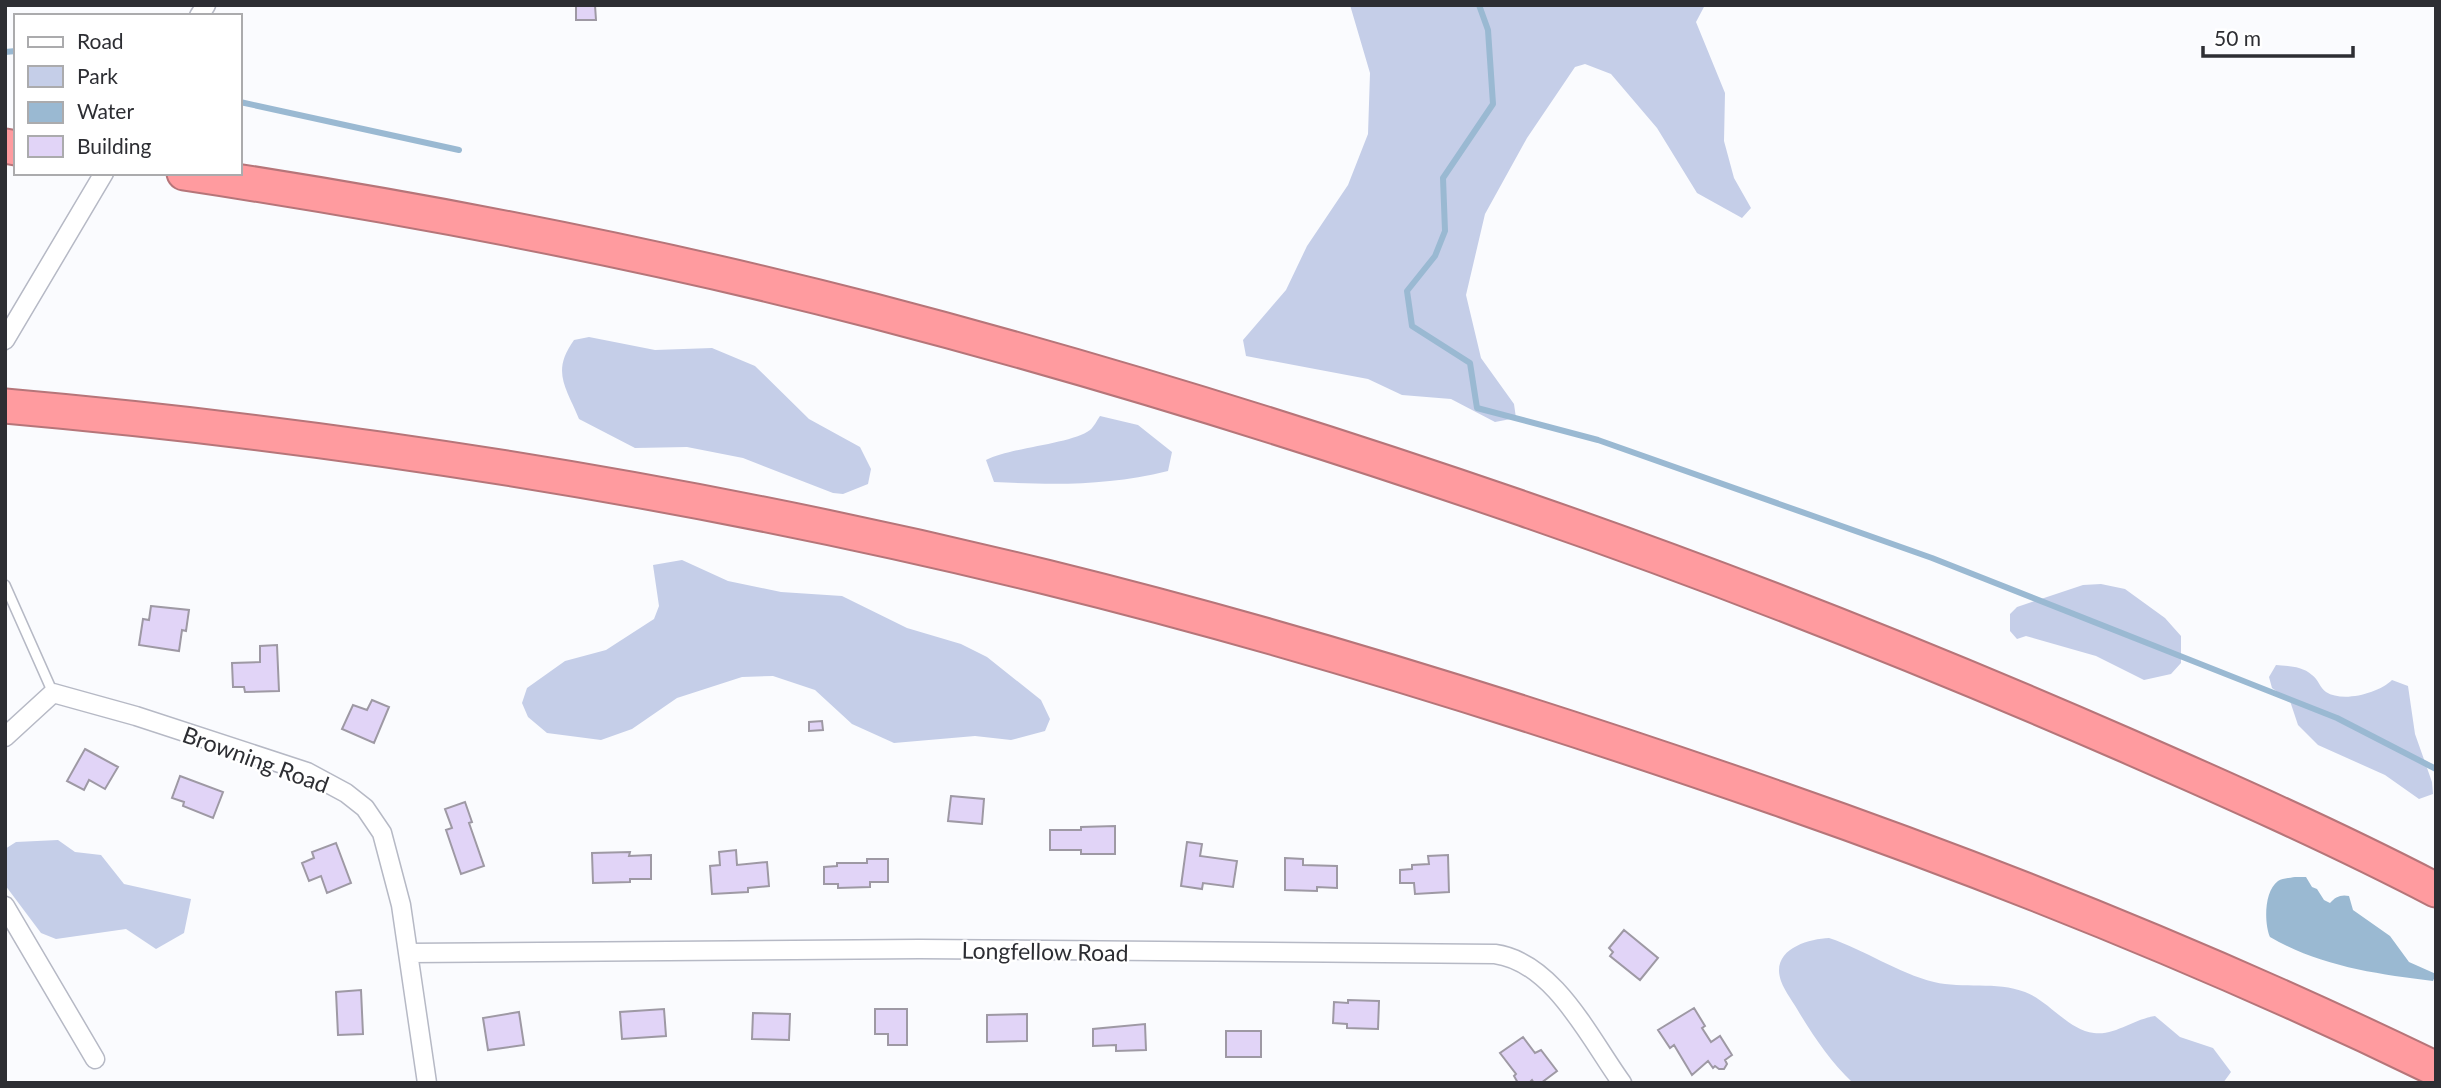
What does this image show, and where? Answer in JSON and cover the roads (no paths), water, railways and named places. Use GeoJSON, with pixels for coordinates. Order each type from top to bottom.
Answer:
{"type":"FeatureCollection","features":[{"type":"Feature","properties":{"kind":"highway"},"geometry":{"type":"LineString","coordinates":[[197,175],[513,230],[858,307],[1203,404],[1380,460],[1687,566],[1922,658],[2159,760],[2436,890]]}},
{"type":"Feature","properties":{"kind":"highway"},"geometry":{"type":"LineString","coordinates":[[11,407],[262,432],[535,472],[736,509],[955,556],[1262,634],[1580,730],[1844,821],[2182,954],[2306,1007],[2436,1069]]}},
{"type":"Feature","properties":{"kind":"street"},"geometry":{"type":"LineString","coordinates":[[5,340],[103,175]]}},
{"type":"Feature","properties":{"kind":"street"},"geometry":{"type":"LineString","coordinates":[[5,737],[53,693]]}},
{"type":"Feature","properties":{"kind":"street","name":"Browning Road"},"geometry":{"type":"LineString","coordinates":[[53,693],[136,716],[307,772],[346,793],[369,813],[382,834],[401,905],[427,1083]]}},
{"type":"Feature","properties":{"kind":"street"},"geometry":{"type":"LineString","coordinates":[[5,906],[95,1059]]}},
{"type":"Feature","properties":{"kind":"street","name":"Longfellow Road"},"geometry":{"type":"LineString","coordinates":[[409,953],[919,949],[1497,954],[1519,961],[1557,992],[1622,1083]]}},
{"type":"Feature","properties":{"kind":"lane"},"geometry":{"type":"LineString","coordinates":[[5,585],[53,693]]}},
{"type":"Feature","properties":{"kind":"water"},"geometry":{"type":"Polygon","coordinates":[[[2306,877],[2324,900],[2330,903],[2338,896],[2349,896],[2353,910],[2390,936],[2409,962],[2436,974],[2433,981],[2370,972],[2329,962],[2270,937],[2266,916],[2270,892],[2278,881],[2306,877]]]}},
{"type":"Feature","properties":{"kind":"waterway"},"geometry":{"type":"LineString","coordinates":[[1479,5],[1488,30],[1493,104],[1443,178],[1445,231],[1435,256],[1407,291],[1412,326],[1470,363],[1477,408],[1598,440],[1932,558],[2337,718],[2436,769]]}},
{"type":"Feature","properties":{"kind":"waterway"},"geometry":{"type":"LineString","coordinates":[[5,52],[14,51]]}},
{"type":"Feature","properties":{"kind":"waterway"},"geometry":{"type":"LineString","coordinates":[[242,102],[459,150]]}}]}
